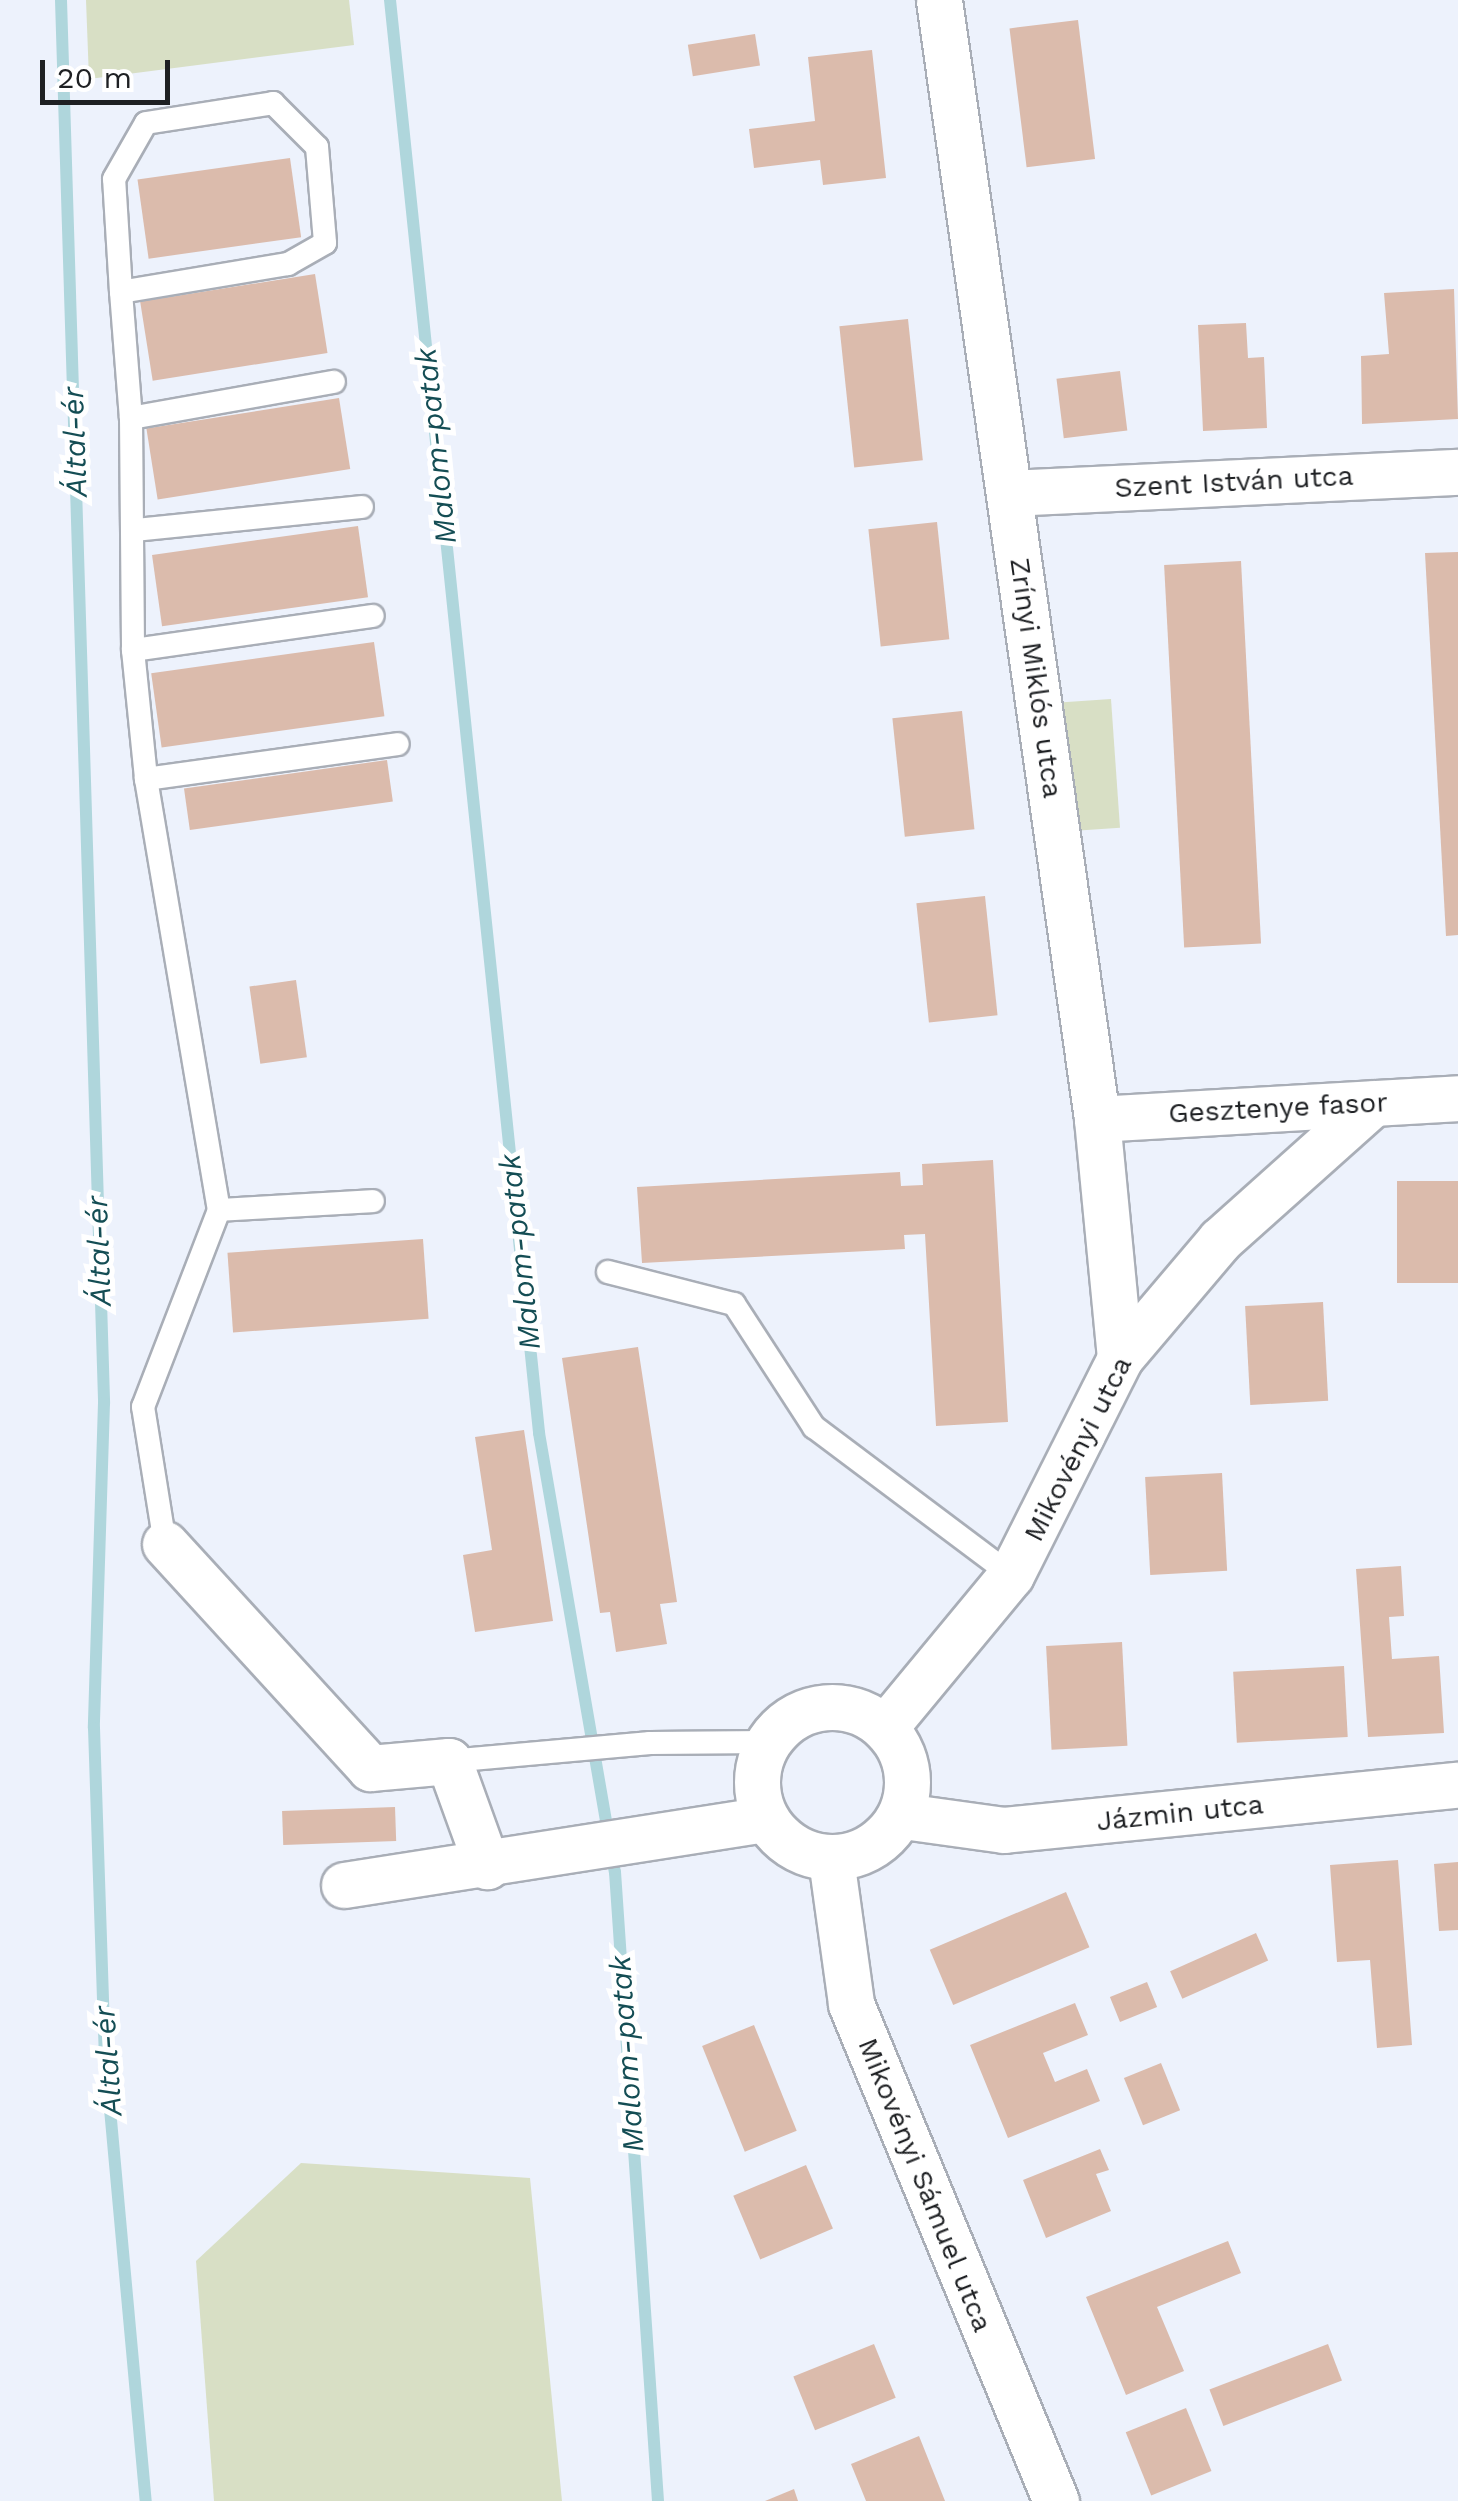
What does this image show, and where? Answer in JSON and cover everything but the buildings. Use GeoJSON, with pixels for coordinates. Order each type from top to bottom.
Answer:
{"type":"FeatureCollection","features":[{"type":"Feature","properties":{"kind":"street","name":"Zrínyi Miklós utca"},"geometry":{"type":"LineString","coordinates":[[939,0],[1097,1119],[1120,1358]]}},
{"type":"Feature","properties":{"kind":"street","name":"Szent István utca"},"geometry":{"type":"LineString","coordinates":[[1010,493],[1458,472]]}},
{"type":"Feature","properties":{"kind":"street","name":"Gesztenye fasor"},"geometry":{"type":"LineString","coordinates":[[1097,1119],[1458,1098]]}},
{"type":"Feature","properties":{"kind":"street","name":"Mikovényi utca"},"geometry":{"type":"LineString","coordinates":[[886,1726],[1011,1574],[1120,1358],[1220,1240],[1372,1103]]}},
{"type":"Feature","properties":{"kind":"street"},"geometry":{"type":"LineString","coordinates":[[165,1544],[370,1768],[448,1762],[487,1866]]}},
{"type":"Feature","properties":{"kind":"street"},"geometry":{"type":"LineString","coordinates":[[822,1706],[856,1709],[886,1726],[905,1756],[903,1816],[868,1850],[831,1859],[792,1848],[764,1819],[755,1780],[766,1742],[790,1718],[822,1706]]}},
{"type":"Feature","properties":{"kind":"street","name":"Jázmin utca"},"geometry":{"type":"LineString","coordinates":[[903,1816],[1004,1830],[1458,1785]]}},
{"type":"Feature","properties":{"kind":"street"},"geometry":{"type":"LineString","coordinates":[[344,1885],[673,1838],[764,1819]]}},
{"type":"Feature","properties":{"kind":"street","name":"Mikovényi Sámuel utca"},"geometry":{"type":"LineString","coordinates":[[831,1859],[850,2004],[1056,2501]]}},
{"type":"Feature","properties":{"kind":"lane"},"geometry":{"type":"LineString","coordinates":[[120,292],[288,264],[325,243],[317,147],[273,103],[146,123],[114,179],[120,292],[131,418],[135,530],[133,650],[146,779],[219,1210],[144,1407],[165,1544]]}},
{"type":"Feature","properties":{"kind":"lane"},"geometry":{"type":"LineString","coordinates":[[131,418],[334,382]]}},
{"type":"Feature","properties":{"kind":"lane"},"geometry":{"type":"LineString","coordinates":[[135,530],[362,507]]}},
{"type":"Feature","properties":{"kind":"lane"},"geometry":{"type":"LineString","coordinates":[[133,650],[373,616]]}},
{"type":"Feature","properties":{"kind":"lane"},"geometry":{"type":"LineString","coordinates":[[146,779],[398,744]]}},
{"type":"Feature","properties":{"kind":"lane"},"geometry":{"type":"LineString","coordinates":[[219,1210],[373,1201]]}},
{"type":"Feature","properties":{"kind":"lane"},"geometry":{"type":"LineString","coordinates":[[608,1272],[734,1304],[814,1427],[1011,1574]]}},
{"type":"Feature","properties":{"kind":"lane"},"geometry":{"type":"LineString","coordinates":[[448,1762],[650,1743],[766,1742]]}},
{"type":"Feature","properties":{"kind":"green space"},"geometry":{"type":"Polygon","coordinates":[[[86,0],[349,0],[354,45],[89,79],[86,0]]]}},
{"type":"Feature","properties":{"kind":"green space"},"geometry":{"type":"Polygon","coordinates":[[[1111,699],[1120,828],[1061,832],[1052,703],[1111,699]]]}},
{"type":"Feature","properties":{"kind":"green space"},"geometry":{"type":"Polygon","coordinates":[[[301,2163],[530,2178],[562,2501],[214,2501],[196,2261],[301,2163]]]}},
{"type":"Feature","properties":{"kind":"waterway","name":"Által-ér"},"geometry":{"type":"LineString","coordinates":[[61,0],[104,1403],[94,1728],[105,2054],[146,2501]]}},
{"type":"Feature","properties":{"kind":"waterway","name":"Malom-patak"},"geometry":{"type":"LineString","coordinates":[[390,0],[539,1433],[615,1872],[658,2501]]}}]}
